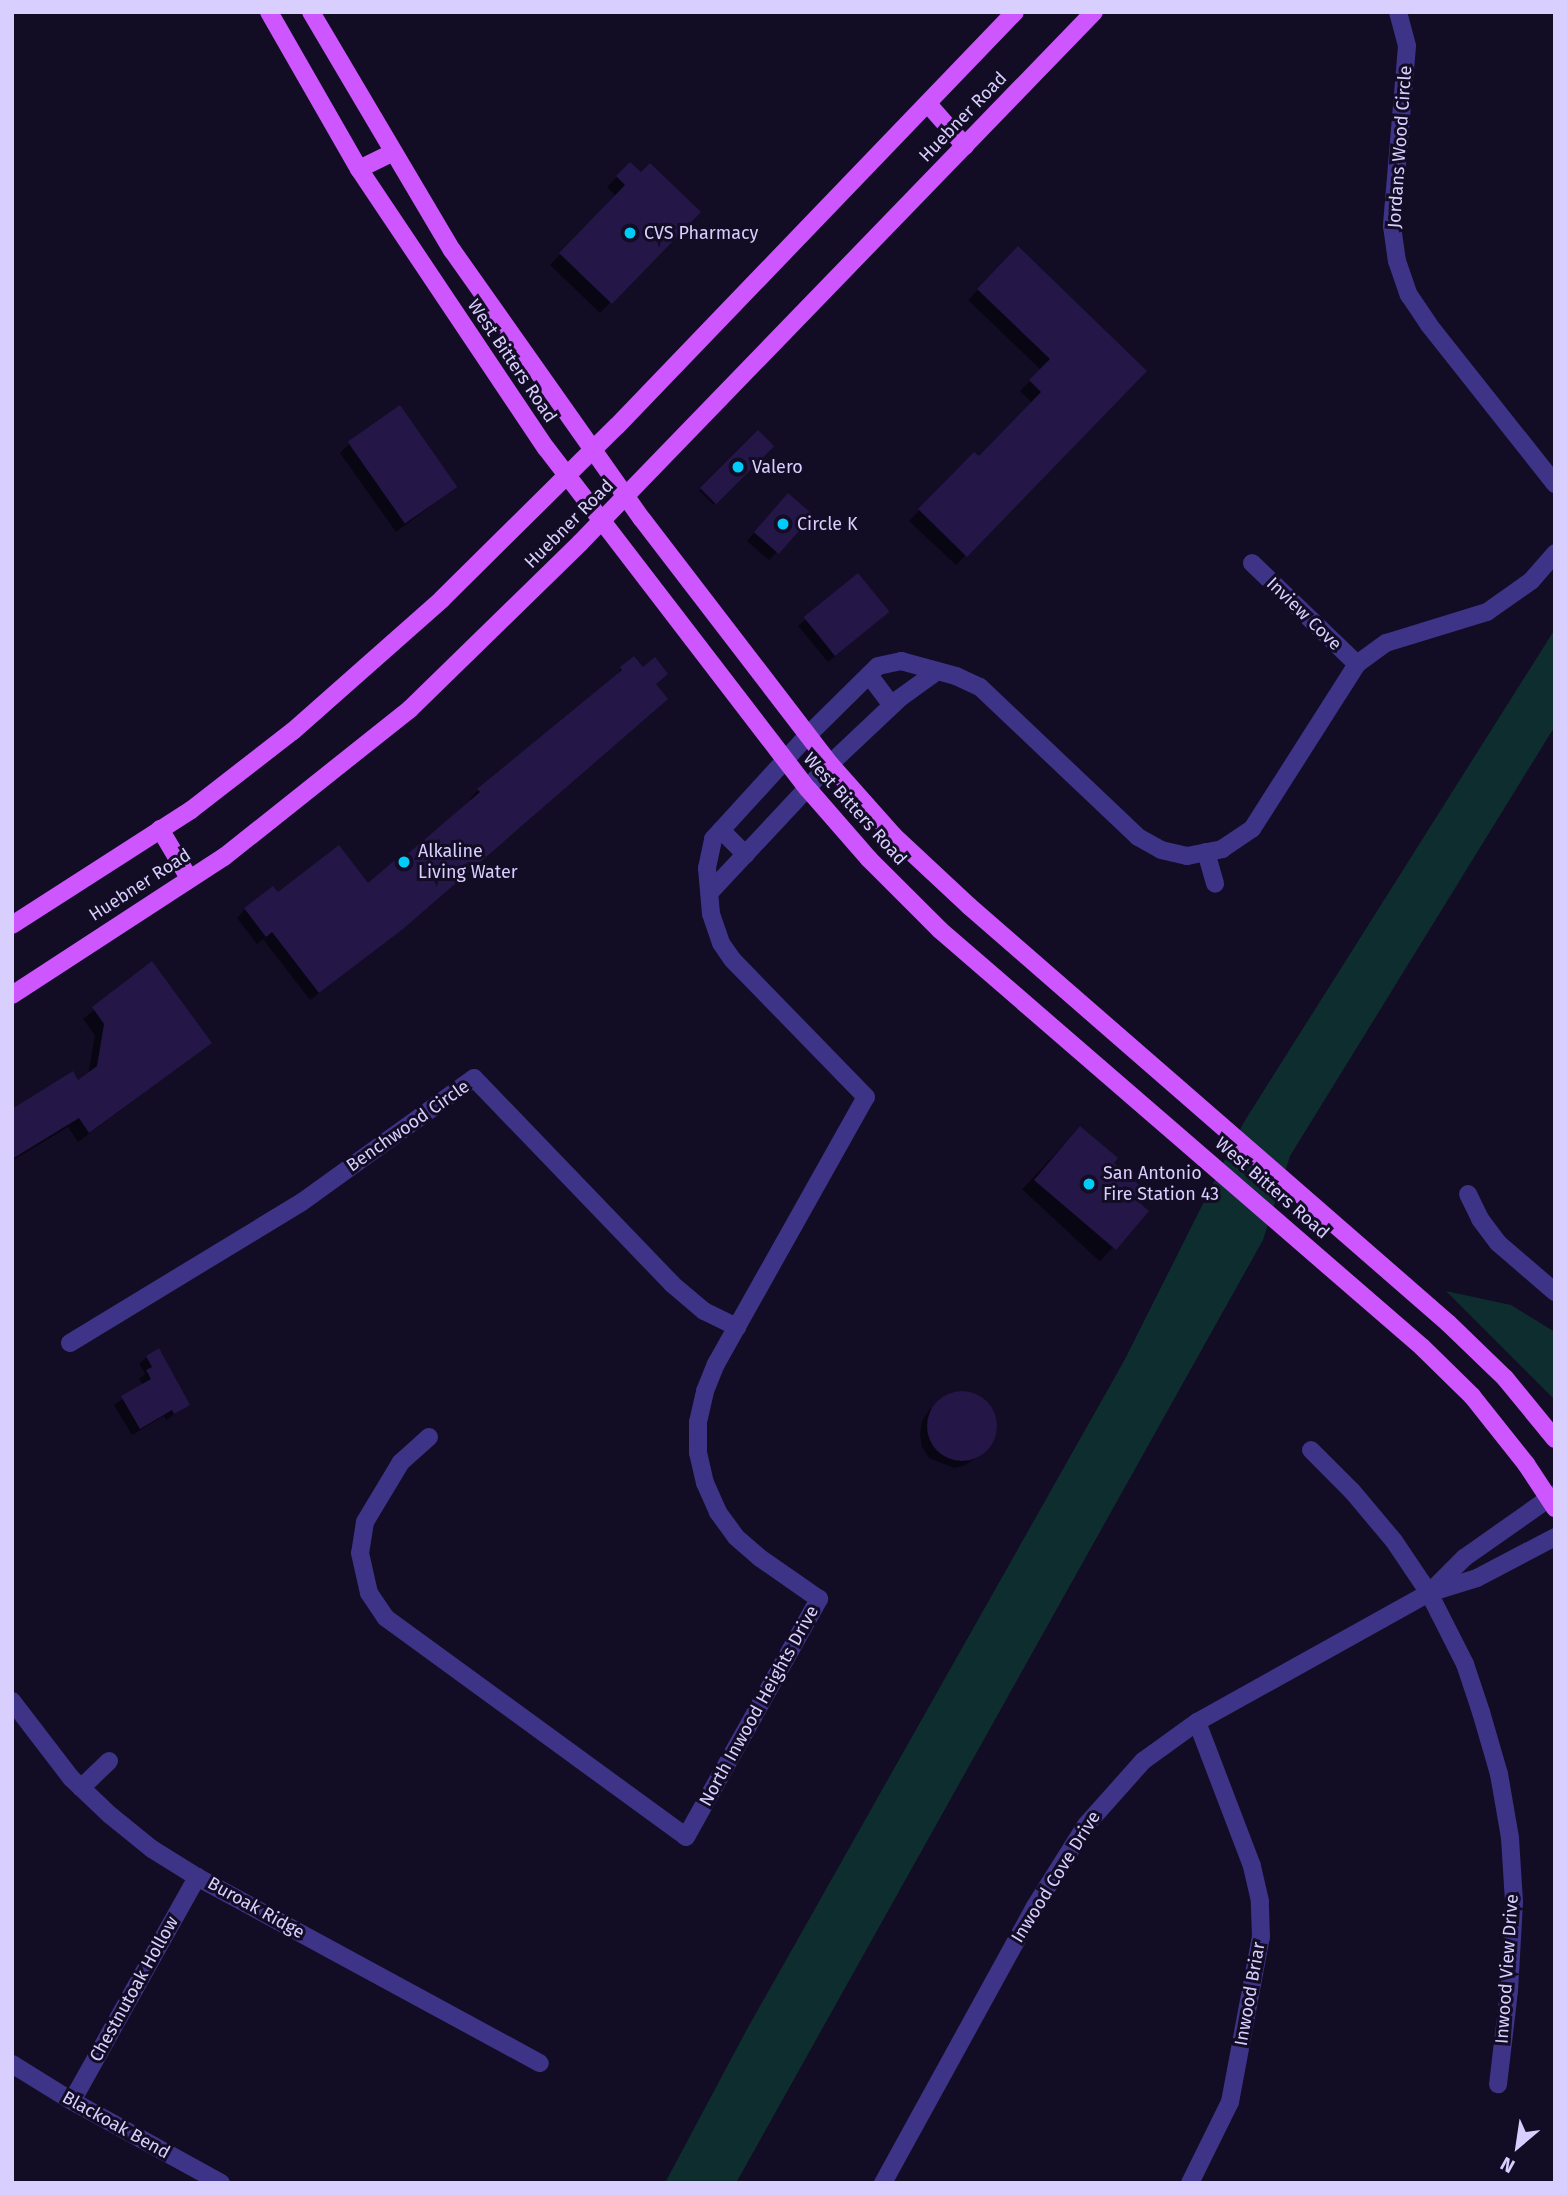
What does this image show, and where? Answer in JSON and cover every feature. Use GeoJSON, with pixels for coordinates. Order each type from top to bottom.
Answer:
{"type":"FeatureCollection","features":[{"type":"Feature","properties":{"kind":"main road","name":"West Bitters Road"},"geometry":{"type":"LineString","coordinates":[[269,12],[359,169],[567,476],[808,789],[869,859],[940,930],[1422,1346],[1472,1396],[1553,1500]]}},
{"type":"Feature","properties":{"kind":"main road","name":"West Bitters Road"},"geometry":{"type":"LineString","coordinates":[[311,12],[392,153],[452,250],[626,496],[830,764],[894,835],[969,906],[1448,1323],[1505,1378],[1555,1439]]}},
{"type":"Feature","properties":{"kind":"main road","name":"Huebner Road"},"geometry":{"type":"LineString","coordinates":[[12,925],[191,810],[293,731],[442,600],[593,451],[1015,12]]}},
{"type":"Feature","properties":{"kind":"main road","name":"Huebner Road"},"geometry":{"type":"LineString","coordinates":[[12,995],[224,857],[410,709],[601,522],[1094,12]]}},
{"type":"Feature","properties":{"kind":"main road"},"geometry":{"type":"LineString","coordinates":[[928,104],[965,146]]}},
{"type":"Feature","properties":{"kind":"main road"},"geometry":{"type":"LineString","coordinates":[[359,169],[392,153]]}},
{"type":"Feature","properties":{"kind":"main road"},"geometry":{"type":"LineString","coordinates":[[160,829],[189,878]]}},
{"type":"Feature","properties":{"kind":"street","name":"Jordans Wood Circle"},"geometry":{"type":"LineString","coordinates":[[1398,12],[1406,46],[1406,60],[1392,226],[1397,261],[1409,295],[1429,325],[1555,484]]}},
{"type":"Feature","properties":{"kind":"street"},"geometry":{"type":"LineString","coordinates":[[1215,884],[1206,852],[1222,849],[1252,829],[1357,664],[1386,643],[1487,612],[1525,587],[1555,553]]}},
{"type":"Feature","properties":{"kind":"street","name":"Inview Cove"},"geometry":{"type":"LineString","coordinates":[[1252,563],[1357,664]]}},
{"type":"Feature","properties":{"kind":"street","name":"North Inwood Heights Drive"},"geometry":{"type":"LineString","coordinates":[[429,1437],[401,1462],[366,1522],[360,1553],[369,1593],[386,1618],[686,1837],[819,1599],[760,1558],[736,1537],[718,1512],[705,1483],[698,1453],[700,1411],[708,1382],[737,1326],[866,1097],[732,959],[721,943],[711,914],[707,868],[713,839],[808,735],[878,666],[901,661],[980,687],[1138,837],[1161,850],[1187,856],[1206,852]]}},
{"type":"Feature","properties":{"kind":"street"},"geometry":{"type":"LineString","coordinates":[[711,891],[830,764],[892,705],[936,671]]}},
{"type":"Feature","properties":{"kind":"street"},"geometry":{"type":"LineString","coordinates":[[869,676],[892,705]]}},
{"type":"Feature","properties":{"kind":"street"},"geometry":{"type":"LineString","coordinates":[[721,830],[746,855]]}},
{"type":"Feature","properties":{"kind":"street","name":"Benchwood Circle"},"geometry":{"type":"LineString","coordinates":[[70,1343],[302,1202],[474,1079],[672,1284],[704,1311],[737,1326]]}},
{"type":"Feature","properties":{"kind":"street"},"geometry":{"type":"LineString","coordinates":[[1468,1194],[1480,1219],[1498,1243],[1555,1292]]}},
{"type":"Feature","properties":{"kind":"street","name":"Inwood View Drive"},"geometry":{"type":"LineString","coordinates":[[1311,1450],[1352,1491],[1394,1541],[1429,1593],[1465,1664],[1481,1712],[1499,1774],[1510,1838],[1514,1902],[1509,1991],[1497,2084]]}},
{"type":"Feature","properties":{"kind":"street","name":"Inwood Cove Drive"},"geometry":{"type":"LineString","coordinates":[[1429,1593],[1479,1548],[1553,1500]]}},
{"type":"Feature","properties":{"kind":"street","name":"Inwood Cove Drive"},"geometry":{"type":"LineString","coordinates":[[883,2183],[1034,1908],[1086,1825],[1143,1761],[1197,1722],[1429,1593],[1493,1570],[1555,1537]]}},
{"type":"Feature","properties":{"kind":"street"},"geometry":{"type":"LineString","coordinates":[[1479,1548],[1493,1570]]}},
{"type":"Feature","properties":{"kind":"street","name":"Buroak Ridge"},"geometry":{"type":"LineString","coordinates":[[12,1701],[37,1737],[81,1788],[152,1849],[197,1877],[540,2063]]}},
{"type":"Feature","properties":{"kind":"street","name":"Inwood Briar"},"geometry":{"type":"LineString","coordinates":[[1190,2183],[1230,2102],[1261,1937],[1260,1901],[1252,1866],[1197,1722]]}},
{"type":"Feature","properties":{"kind":"street"},"geometry":{"type":"LineString","coordinates":[[81,1788],[108,1761]]}},
{"type":"Feature","properties":{"kind":"street","name":"Chestnutoak Hollow"},"geometry":{"type":"LineString","coordinates":[[72,2101],[197,1877]]}},
{"type":"Feature","properties":{"kind":"street","name":"Blackoak Bend"},"geometry":{"type":"LineString","coordinates":[[12,2064],[72,2101],[221,2183]]}},
{"type":"Feature","properties":{"kind":"green space"},"geometry":{"type":"Polygon","coordinates":[[[1555,629],[1555,726],[1290,1156],[1263,1240],[736,2183],[665,2183],[746,2031],[1124,1361],[1244,1122],[1555,629]]]}},
{"type":"Feature","properties":{"kind":"green space"},"geometry":{"type":"Polygon","coordinates":[[[1446,1291],[1511,1305],[1555,1332],[1555,1400],[1446,1291]]]}},
{"type":"Feature","properties":{"kind":"building","name":"CVS Pharmacy"},"geometry":{"type":"Polygon","coordinates":[[[630,162],[641,172],[650,163],[701,212],[612,304],[559,253],[625,185],[616,176],[630,162]]]}},
{"type":"Feature","properties":{"kind":"building"},"geometry":{"type":"Polygon","coordinates":[[[1018,246],[1147,371],[967,557],[918,509],[974,452],[979,456],[1041,392],[1029,380],[1050,359],[977,289],[1018,246]]]}},
{"type":"Feature","properties":{"kind":"building"},"geometry":{"type":"Polygon","coordinates":[[[400,405],[457,487],[405,524],[348,442],[400,405]]]}},
{"type":"Feature","properties":{"kind":"building","name":"Valero"},"geometry":{"type":"Polygon","coordinates":[[[758,430],[774,446],[716,504],[700,488],[758,430]]]}},
{"type":"Feature","properties":{"kind":"building","name":"Circle K"},"geometry":{"type":"Polygon","coordinates":[[[788,493],[813,515],[779,554],[754,532],[788,493]]]}},
{"type":"Feature","properties":{"kind":"building"},"geometry":{"type":"Polygon","coordinates":[[[858,573],[889,612],[835,656],[804,617],[858,573]]]}},
{"type":"Feature","properties":{"kind":"building"},"geometry":{"type":"Polygon","coordinates":[[[634,656],[643,667],[655,657],[668,674],[656,684],[668,699],[403,929],[319,993],[272,932],[266,937],[244,908],[273,886],[278,892],[339,845],[368,883],[395,860],[397,863],[480,792],[477,789],[622,670],[620,667],[634,656]]]}},
{"type":"Feature","properties":{"kind":"building"},"geometry":{"type":"Polygon","coordinates":[[[152,961],[212,1043],[89,1133],[79,1118],[12,1159],[12,1109],[73,1071],[78,1080],[97,1066],[104,1024],[92,1007],[152,961]]]}},
{"type":"Feature","properties":{"kind":"building","name":"San Antonio Fire Station 43"},"geometry":{"type":"Polygon","coordinates":[[[1080,1126],[1118,1158],[1114,1163],[1144,1189],[1135,1199],[1149,1211],[1116,1250],[1034,1180],[1080,1126]]]}},
{"type":"Feature","properties":{"kind":"building"},"geometry":{"type":"Polygon","coordinates":[[[159,1348],[190,1405],[174,1414],[172,1410],[140,1429],[121,1396],[151,1379],[146,1370],[152,1367],[146,1356],[159,1348]]]}},
{"type":"Feature","properties":{"kind":"building"},"geometry":{"type":"Polygon","coordinates":[[[962,1391],[987,1401],[997,1426],[987,1451],[962,1461],[937,1451],[927,1426],[937,1401],[962,1391]]]}},
{"type":"Feature","properties":{"kind":"place","name":"CVS Pharmacy"},"geometry":{"type":"Point","coordinates":[630,233]}},
{"type":"Feature","properties":{"kind":"place","name":"Valero"},"geometry":{"type":"Point","coordinates":[738,467]}},
{"type":"Feature","properties":{"kind":"place","name":"Circle K"},"geometry":{"type":"Point","coordinates":[783,524]}},
{"type":"Feature","properties":{"kind":"place","name":"Alkaline Living Water"},"geometry":{"type":"Point","coordinates":[404,862]}},
{"type":"Feature","properties":{"kind":"place","name":"San Antonio Fire Station 43"},"geometry":{"type":"Point","coordinates":[1089,1184]}}]}
